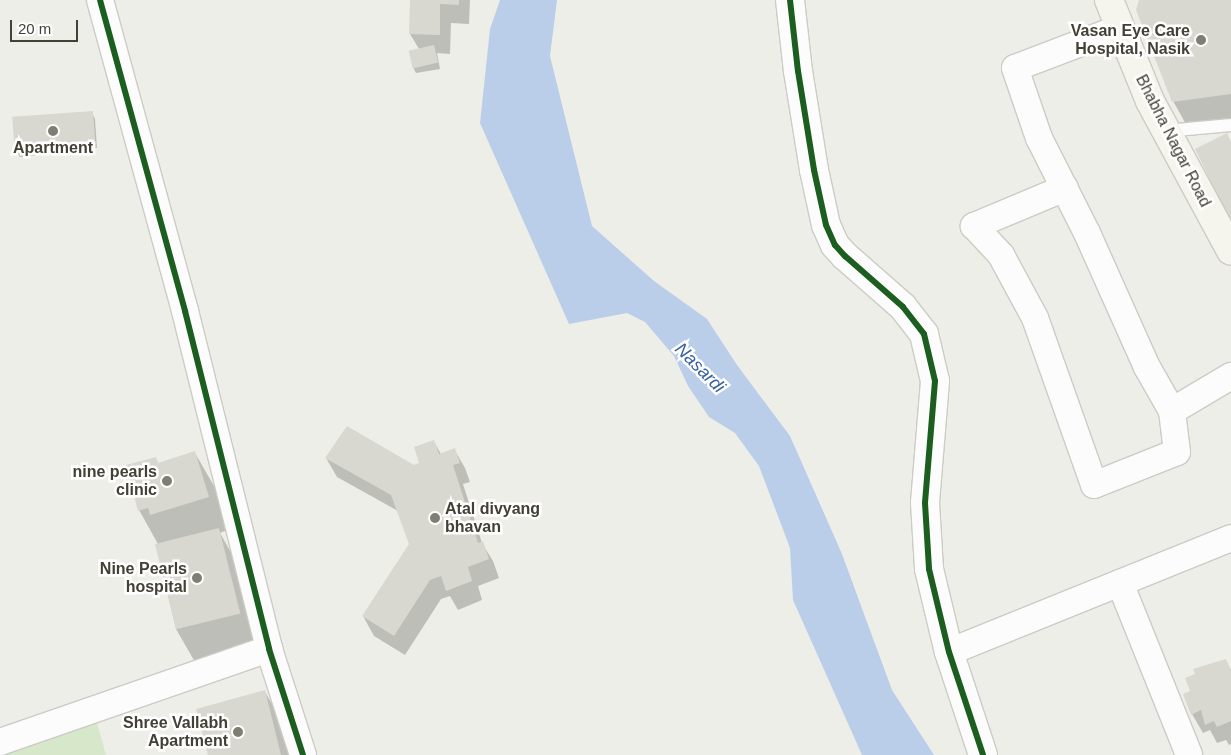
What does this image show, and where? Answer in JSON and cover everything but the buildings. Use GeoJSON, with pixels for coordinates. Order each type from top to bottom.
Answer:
{"type":"FeatureCollection","features":[{"type":"Feature","properties":{"kind":"main road","name":"Bhabha Nagar Road"},"geometry":{"type":"LineString","coordinates":[[1109,0],[1150,101],[1231,251]]}},
{"type":"Feature","properties":{"kind":"street"},"geometry":{"type":"LineString","coordinates":[[100,0],[185,311],[270,649],[303,755]]}},
{"type":"Feature","properties":{"kind":"street"},"geometry":{"type":"LineString","coordinates":[[790,0],[799,80],[814,170],[826,225],[835,245],[904,307],[924,334],[935,381],[925,503],[929,569],[949,652],[983,755]]}},
{"type":"Feature","properties":{"kind":"street"},"geometry":{"type":"LineString","coordinates":[[1065,188],[974,226],[1001,255],[1035,318],[1094,484],[1177,452],[1172,411],[1147,367],[1088,233],[1065,188],[1039,138],[1015,68],[1120,28]]}},
{"type":"Feature","properties":{"kind":"street"},"geometry":{"type":"LineString","coordinates":[[1172,411],[1231,376]]}},
{"type":"Feature","properties":{"kind":"street"},"geometry":{"type":"LineString","coordinates":[[949,652],[1231,538]]}},
{"type":"Feature","properties":{"kind":"street"},"geometry":{"type":"LineString","coordinates":[[1120,583],[1189,755]]}},
{"type":"Feature","properties":{"kind":"street"},"geometry":{"type":"LineString","coordinates":[[0,742],[270,649]]}},
{"type":"Feature","properties":{"kind":"lane"},"geometry":{"type":"LineString","coordinates":[[1166,131],[1231,125]]}},
{"type":"Feature","properties":{"kind":"green space"},"geometry":{"type":"Polygon","coordinates":[[[96,719],[106,755],[0,755],[0,750],[96,719]]]}},
{"type":"Feature","properties":{"kind":"water","name":"Nasardi"},"geometry":{"type":"Polygon","coordinates":[[[500,0],[557,0],[550,56],[592,226],[654,281],[707,319],[737,365],[790,436],[842,554],[892,690],[934,755],[862,755],[793,600],[790,548],[759,466],[735,433],[709,417],[688,386],[674,356],[645,322],[627,313],[569,324],[480,123],[490,29],[500,0]]]}},
{"type":"Feature","properties":{"kind":"cycle path"},"geometry":{"type":"LineString","coordinates":[[100,0],[185,311],[269,649],[303,755]]}},
{"type":"Feature","properties":{"kind":"cycle path"},"geometry":{"type":"LineString","coordinates":[[790,0],[798,71],[814,170],[826,225],[835,245],[903,307],[924,334],[935,381],[925,503],[929,569],[949,652],[983,755]]}},
{"type":"Feature","properties":{"kind":"place","name":"Vasan Eye Care Hospital, Nasik"},"geometry":{"type":"Point","coordinates":[1201,40]}},
{"type":"Feature","properties":{"kind":"place","name":"Apartment"},"geometry":{"type":"Point","coordinates":[53,131]}},
{"type":"Feature","properties":{"kind":"place","name":"nine pearls clinic"},"geometry":{"type":"Point","coordinates":[167,481]}},
{"type":"Feature","properties":{"kind":"place","name":"Atal divyang bhavan"},"geometry":{"type":"Point","coordinates":[435,518]}},
{"type":"Feature","properties":{"kind":"place","name":"Nine Pearls hospital"},"geometry":{"type":"Point","coordinates":[197,578]}},
{"type":"Feature","properties":{"kind":"place","name":"Shree Vallabh Apartment"},"geometry":{"type":"Point","coordinates":[238,732]}}]}
